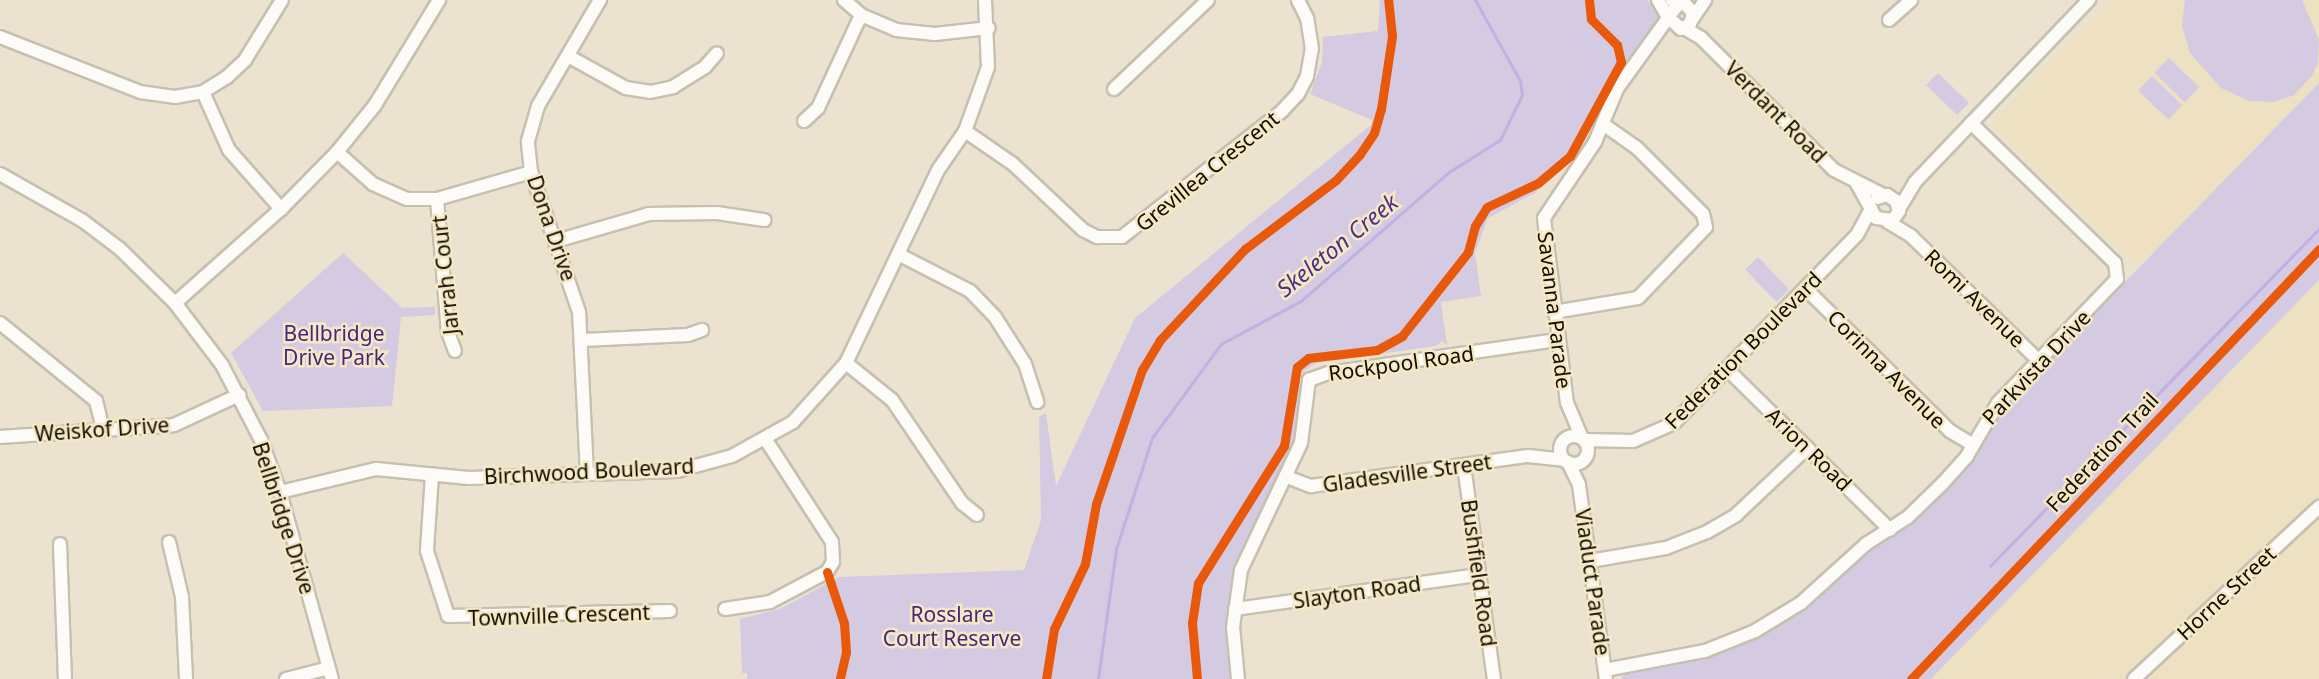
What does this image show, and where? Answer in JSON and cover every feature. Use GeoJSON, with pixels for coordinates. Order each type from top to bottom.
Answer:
{"type":"FeatureCollection","features":[{"type":"Feature","properties":{"kind":"street"},"geometry":{"type":"LineString","coordinates":[[0,37],[140,92],[176,97],[203,92],[245,60],[282,0]]}},
{"type":"Feature","properties":{"kind":"street"},"geometry":{"type":"LineString","coordinates":[[175,303],[281,209],[337,152],[374,105],[439,0]]}},
{"type":"Feature","properties":{"kind":"street","name":"Dona Drive"},"geometry":{"type":"LineString","coordinates":[[587,474],[583,340],[572,281],[531,172],[531,124],[600,0]]}},
{"type":"Feature","properties":{"kind":"street"},"geometry":{"type":"LineString","coordinates":[[844,0],[861,15],[877,24],[917,34],[989,28]]}},
{"type":"Feature","properties":{"kind":"street","name":"Birchwood Boulevard"},"geometry":{"type":"LineString","coordinates":[[280,492],[357,470],[397,469],[432,475],[677,471],[711,464],[766,440],[814,404],[846,363],[938,170],[965,131],[988,67],[989,28],[985,0]]}},
{"type":"Feature","properties":{"kind":"street"},"geometry":{"type":"LineString","coordinates":[[1114,89],[1208,0]]}},
{"type":"Feature","properties":{"kind":"street","name":"Grevillea Crescent"},"geometry":{"type":"LineString","coordinates":[[965,131],[1013,164],[1083,230],[1097,237],[1122,237],[1282,111],[1298,94],[1307,76],[1312,48],[1307,18],[1298,0]]}},
{"type":"Feature","properties":{"kind":"street","name":"Verdant Road"},"geometry":{"type":"LineString","coordinates":[[1658,0],[1701,38],[1834,170],[1885,195]]}},
{"type":"Feature","properties":{"kind":"street"},"geometry":{"type":"LineString","coordinates":[[1681,21],[1705,0]]}},
{"type":"Feature","properties":{"kind":"street"},"geometry":{"type":"LineString","coordinates":[[1889,20],[1911,0]]}},
{"type":"Feature","properties":{"kind":"street"},"geometry":{"type":"LineString","coordinates":[[1885,222],[1899,209],[1915,182],[2089,0]]}},
{"type":"Feature","properties":{"kind":"street"},"geometry":{"type":"LineString","coordinates":[[1681,21],[1682,2]]}},
{"type":"Feature","properties":{"kind":"street"},"geometry":{"type":"LineString","coordinates":[[1681,21],[1682,2]]}},
{"type":"Feature","properties":{"kind":"street"},"geometry":{"type":"LineString","coordinates":[[804,121],[818,108],[861,15]]}},
{"type":"Feature","properties":{"kind":"street","name":"Savanna Parade"},"geometry":{"type":"LineString","coordinates":[[1586,456],[1583,439],[1569,410],[1554,312],[1544,218],[1551,201],[1580,168],[1603,124],[1617,89],[1659,36],[1681,21]]}},
{"type":"Feature","properties":{"kind":"street"},"geometry":{"type":"LineString","coordinates":[[568,56],[626,88],[650,92],[673,87],[705,67],[717,53]]}},
{"type":"Feature","properties":{"kind":"street"},"geometry":{"type":"LineString","coordinates":[[203,92],[229,150],[281,209]]}},
{"type":"Feature","properties":{"kind":"street","name":"Parkvista Drive"},"geometry":{"type":"LineString","coordinates":[[1606,674],[1705,652],[1755,631],[1801,603],[1861,548],[1890,530],[1943,483],[1972,444],[1989,413],[2114,283],[2117,266],[1971,123]]}},
{"type":"Feature","properties":{"kind":"street"},"geometry":{"type":"LineString","coordinates":[[1554,312],[1639,298],[1706,226],[1705,216],[1637,148],[1603,124]]}},
{"type":"Feature","properties":{"kind":"street"},"geometry":{"type":"LineString","coordinates":[[337,152],[384,191],[407,199],[437,199],[531,172]]}},
{"type":"Feature","properties":{"kind":"street","name":"Bellbridge Drive"},"geometry":{"type":"LineString","coordinates":[[0,174],[83,221],[120,249],[175,303],[239,395],[280,492],[331,673]]}},
{"type":"Feature","properties":{"kind":"street","name":"Verdant Road"},"geometry":{"type":"LineString","coordinates":[[1855,181],[1872,208]]}},
{"type":"Feature","properties":{"kind":"street"},"geometry":{"type":"LineString","coordinates":[[1885,195],[1915,182]]}},
{"type":"Feature","properties":{"kind":"street","name":"Romi Avenue"},"geometry":{"type":"LineString","coordinates":[[1885,195],[1899,209],[1911,236]]}},
{"type":"Feature","properties":{"kind":"street","name":"Federation Boulevard"},"geometry":{"type":"LineString","coordinates":[[1566,461],[1665,429],[1857,234],[1872,208],[1885,195]]}},
{"type":"Feature","properties":{"kind":"street","name":"Jarrah Court"},"geometry":{"type":"LineString","coordinates":[[437,199],[448,332],[455,351]]}},
{"type":"Feature","properties":{"kind":"street","name":"Romi Avenue"},"geometry":{"type":"LineString","coordinates":[[1872,208],[1885,222],[1911,236],[2039,361]]}},
{"type":"Feature","properties":{"kind":"street"},"geometry":{"type":"LineString","coordinates":[[556,241],[649,214],[717,212],[764,220]]}},
{"type":"Feature","properties":{"kind":"street","name":"Federation Boulevard"},"geometry":{"type":"LineString","coordinates":[[1857,234],[1885,222]]}},
{"type":"Feature","properties":{"kind":"street"},"geometry":{"type":"LineString","coordinates":[[898,254],[970,291],[995,317],[1025,364],[1037,402]]}},
{"type":"Feature","properties":{"kind":"street","name":"Corinna Avenue"},"geometry":{"type":"LineString","coordinates":[[1805,288],[1950,431],[1972,444]]}},
{"type":"Feature","properties":{"kind":"street"},"geometry":{"type":"LineString","coordinates":[[0,323],[96,401],[103,430]]}},
{"type":"Feature","properties":{"kind":"street"},"geometry":{"type":"LineString","coordinates":[[583,340],[688,335],[702,330]]}},
{"type":"Feature","properties":{"kind":"street","name":"Rockpool Road"},"geometry":{"type":"LineString","coordinates":[[1238,679],[1233,645],[1235,609],[1251,541],[1287,477],[1301,443],[1305,391],[1314,376],[1558,340]]}},
{"type":"Feature","properties":{"kind":"street"},"geometry":{"type":"LineString","coordinates":[[846,363],[892,400],[962,503],[977,515]]}},
{"type":"Feature","properties":{"kind":"street","name":"Arion Road"},"geometry":{"type":"LineString","coordinates":[[1727,369],[1890,530]]}},
{"type":"Feature","properties":{"kind":"street","name":"Weiskof Drive"},"geometry":{"type":"LineString","coordinates":[[0,437],[184,422],[239,395]]}},
{"type":"Feature","properties":{"kind":"street","name":"Savanna Parade"},"geometry":{"type":"LineString","coordinates":[[1566,461],[1563,442],[1569,410]]}},
{"type":"Feature","properties":{"kind":"street","name":"Federation Boulevard"},"geometry":{"type":"LineString","coordinates":[[1563,442],[1573,436],[1617,443]]}},
{"type":"Feature","properties":{"kind":"street"},"geometry":{"type":"LineString","coordinates":[[724,609],[769,602],[817,578],[834,562],[832,542],[766,440]]}},
{"type":"Feature","properties":{"kind":"street","name":"Gladesville Street"},"geometry":{"type":"LineString","coordinates":[[1287,477],[1317,486],[1528,456],[1563,442]]}},
{"type":"Feature","properties":{"kind":"street"},"geometry":{"type":"LineString","coordinates":[[1590,561],[1666,548],[1707,532],[1736,515],[1807,448]]}},
{"type":"Feature","properties":{"kind":"street","name":"Gladesville Street"},"geometry":{"type":"LineString","coordinates":[[1528,456],[1566,461]]}},
{"type":"Feature","properties":{"kind":"street","name":"Viaduct Parade"},"geometry":{"type":"LineString","coordinates":[[1579,485],[1586,456]]}},
{"type":"Feature","properties":{"kind":"street","name":"Viaduct Parade"},"geometry":{"type":"LineString","coordinates":[[1566,461],[1579,485],[1606,674]]}},
{"type":"Feature","properties":{"kind":"street","name":"Bushfield Road"},"geometry":{"type":"LineString","coordinates":[[1464,466],[1494,679]]}},
{"type":"Feature","properties":{"kind":"street","name":"Townville Crescent"},"geometry":{"type":"LineString","coordinates":[[432,475],[427,551],[445,620],[670,611]]}},
{"type":"Feature","properties":{"kind":"street","name":"Horne Street"},"geometry":{"type":"LineString","coordinates":[[2134,679],[2319,507]]}},
{"type":"Feature","properties":{"kind":"street"},"geometry":{"type":"LineString","coordinates":[[169,542],[182,597],[186,679]]}},
{"type":"Feature","properties":{"kind":"street"},"geometry":{"type":"LineString","coordinates":[[60,544],[65,679]]}},
{"type":"Feature","properties":{"kind":"street","name":"Slayton Road"},"geometry":{"type":"LineString","coordinates":[[1235,609],[1478,575]]}},
{"type":"Feature","properties":{"kind":"street"},"geometry":{"type":"LineString","coordinates":[[286,679],[331,673]]}},
{"type":"Feature","properties":{"kind":"shaded area"},"geometry":{"type":"Polygon","coordinates":[[[2111,0],[2319,0],[2319,83],[2141,265],[2134,264],[1994,128],[1993,121],[2111,0]]]}},
{"type":"Feature","properties":{"kind":"shaded area"},"geometry":{"type":"Polygon","coordinates":[[[2319,280],[2319,679],[1931,679],[2319,280]]]}},
{"type":"Feature","properties":{"kind":"green space","name":"Rosslare Court Reserve"},"geometry":{"type":"Polygon","coordinates":[[[1380,0],[1647,0],[1659,12],[1655,35],[1608,93],[1564,166],[1535,193],[1488,218],[1475,253],[1481,296],[1441,302],[1447,345],[1442,341],[1436,346],[1315,363],[1300,374],[1300,427],[1292,450],[1248,538],[1232,582],[1227,632],[1231,679],[747,679],[747,673],[742,673],[740,619],[780,609],[839,577],[1024,570],[1041,520],[1039,417],[1046,413],[1056,486],[1135,318],[1372,124],[1372,120],[1310,94],[1322,62],[1323,37],[1378,31],[1380,0]]]}},
{"type":"Feature","properties":{"kind":"green space"},"geometry":{"type":"Polygon","coordinates":[[[2185,0],[2302,0],[2319,40],[2318,63],[2312,76],[2294,95],[2274,102],[2249,101],[2221,88],[2190,53],[2182,26],[2185,0]]]}},
{"type":"Feature","properties":{"kind":"green space"},"geometry":{"type":"Polygon","coordinates":[[[2169,58],[2199,87],[2185,102],[2154,73],[2169,58]]]}},
{"type":"Feature","properties":{"kind":"green space"},"geometry":{"type":"Polygon","coordinates":[[[1938,73],[1969,103],[1957,115],[1926,85],[1938,73]]]}},
{"type":"Feature","properties":{"kind":"green space"},"geometry":{"type":"Polygon","coordinates":[[[2152,76],[2182,105],[2168,120],[2138,90],[2152,76]]]}},
{"type":"Feature","properties":{"kind":"green space"},"geometry":{"type":"Polygon","coordinates":[[[2319,83],[2319,280],[1931,679],[1621,679],[1625,673],[1712,656],[1765,634],[1819,598],[1874,548],[1909,527],[1968,467],[2000,410],[2319,83]]]}},
{"type":"Feature","properties":{"kind":"green space","name":"Bellbridge Drive Park"},"geometry":{"type":"Polygon","coordinates":[[[343,253],[402,308],[435,307],[435,315],[401,317],[392,406],[263,411],[231,353],[343,253]]]}},
{"type":"Feature","properties":{"kind":"green space"},"geometry":{"type":"Polygon","coordinates":[[[1758,257],[1789,289],[1776,302],[1745,270],[1758,257]]]}},
{"type":"Feature","properties":{"kind":"waterway","name":"Skeleton Creek"},"geometry":{"type":"LineString","coordinates":[[1098,679],[1116,549],[1152,438],[1221,344],[1301,301],[1449,172],[1500,140],[1522,95],[1520,81],[1475,0]]}},
{"type":"Feature","properties":{"kind":"waterway"},"geometry":{"type":"LineString","coordinates":[[1990,566],[2319,229]]}},
{"type":"Feature","properties":{"kind":"cycle path"},"geometry":{"type":"LineString","coordinates":[[1046,679],[1054,629],[1085,564],[1096,504],[1142,370],[1160,340],[1245,249],[1336,180],[1360,154],[1374,133],[1381,109],[1392,36],[1388,0]]}},
{"type":"Feature","properties":{"kind":"cycle path"},"geometry":{"type":"LineString","coordinates":[[1197,679],[1192,623],[1198,583],[1284,446],[1297,367],[1308,358],[1377,350],[1402,336],[1468,252],[1475,226],[1487,207],[1538,183],[1570,156],[1621,62],[1617,45],[1591,19],[1589,0]]}},
{"type":"Feature","properties":{"kind":"cycle path","name":"Federation Trail"},"geometry":{"type":"LineString","coordinates":[[1911,679],[2319,249]]}},
{"type":"Feature","properties":{"kind":"cycle path"},"geometry":{"type":"LineString","coordinates":[[827,572],[844,623],[846,652],[840,679]]}}]}
